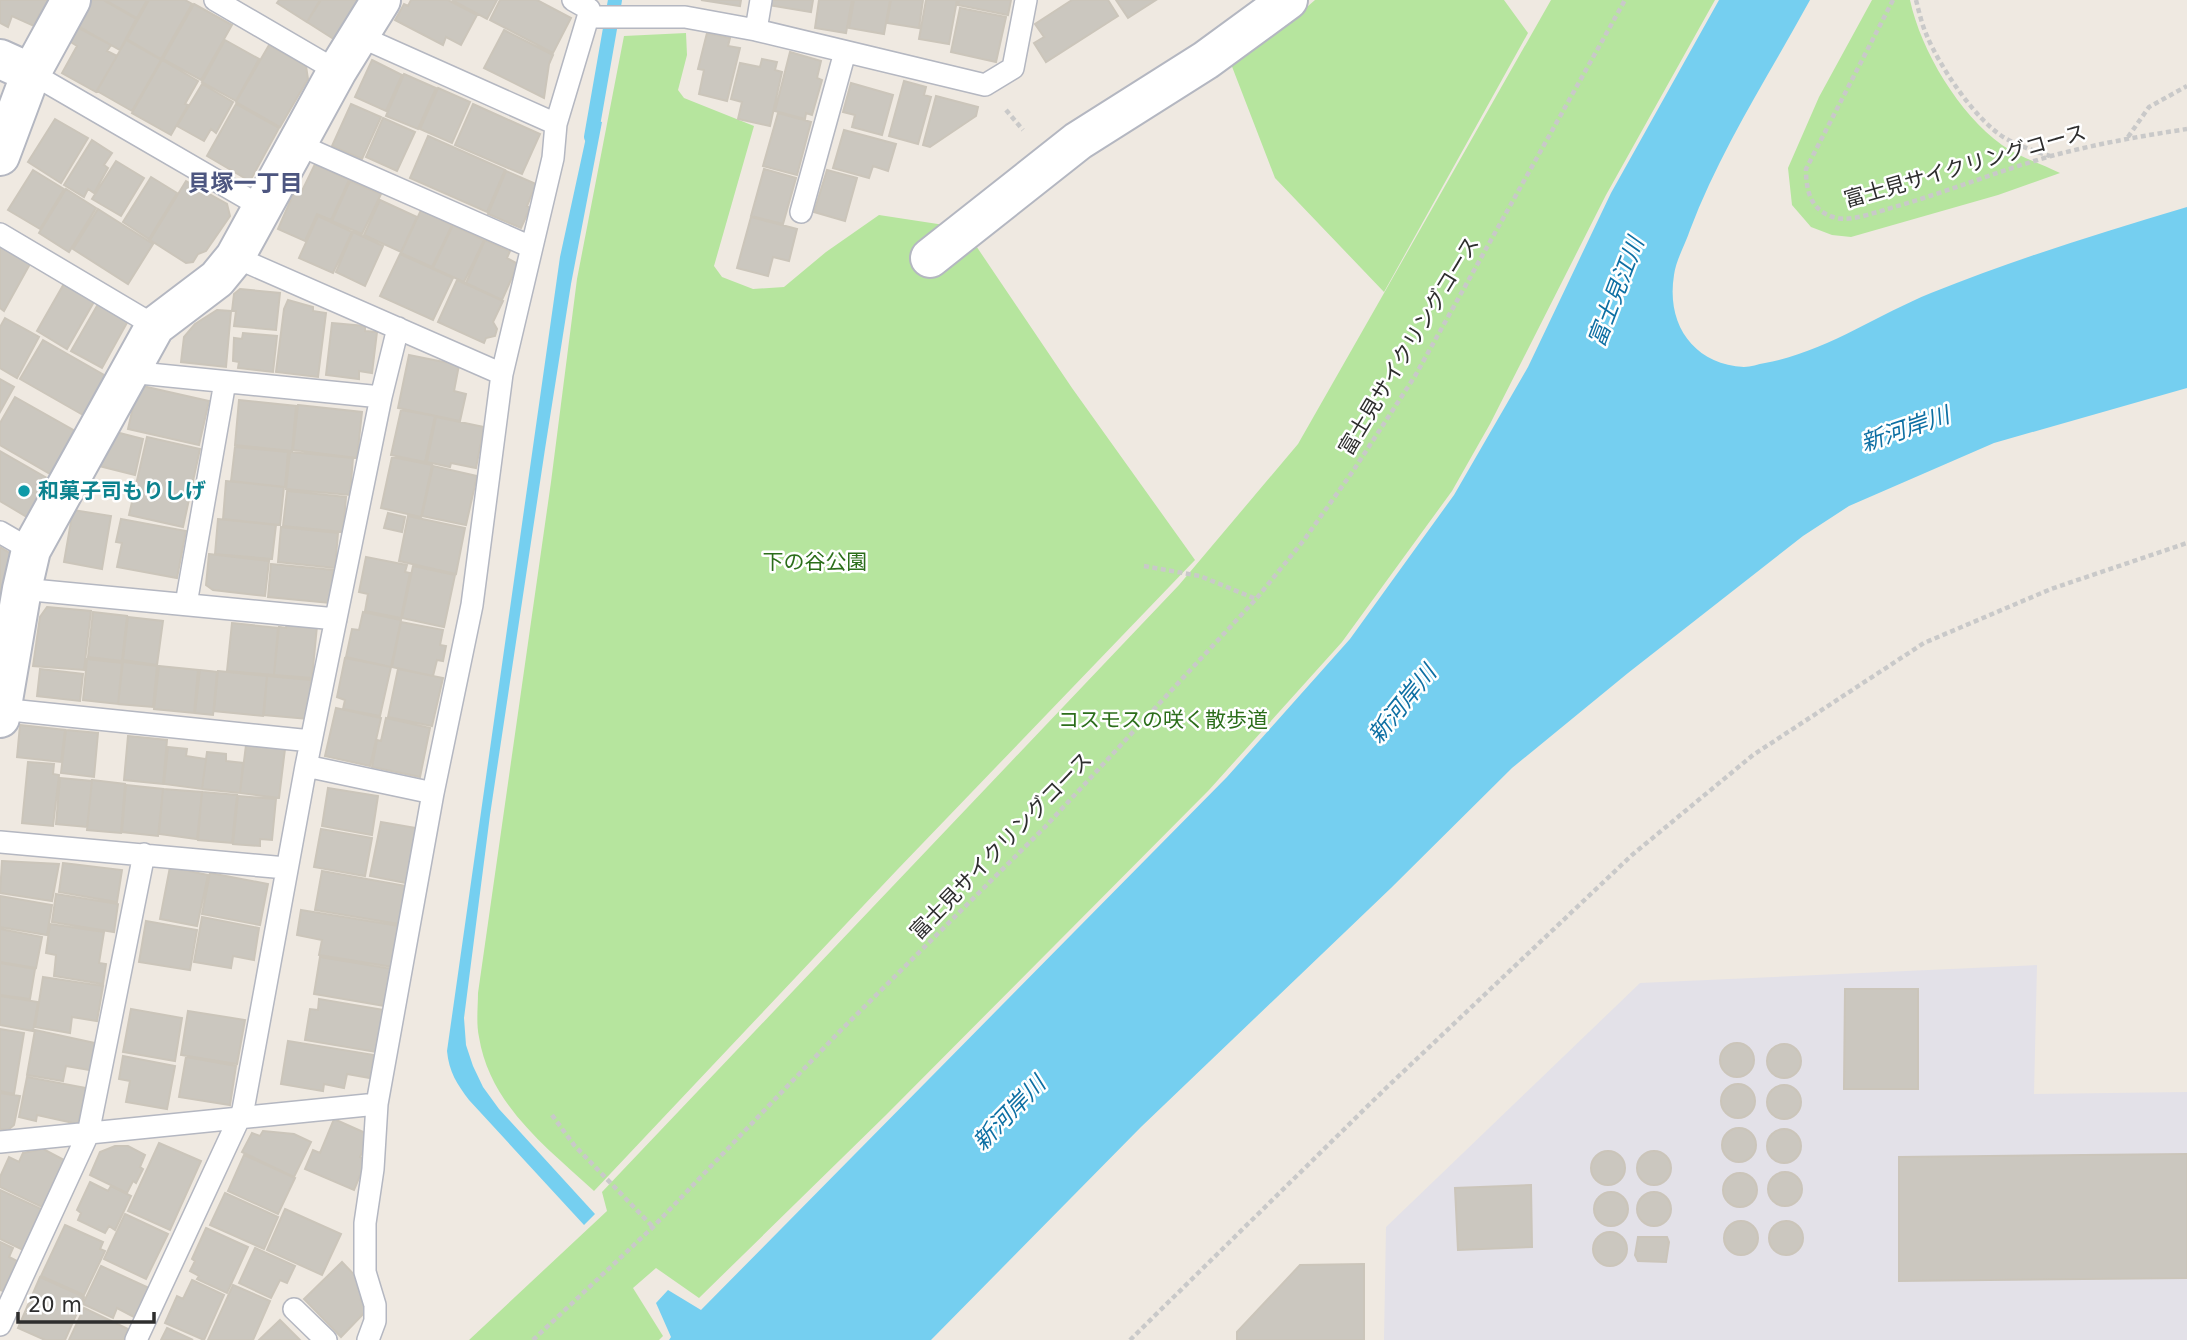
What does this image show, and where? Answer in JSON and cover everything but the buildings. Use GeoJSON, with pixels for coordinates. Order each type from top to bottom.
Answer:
{"type":"FeatureCollection","features":[{"type":"Feature","properties":{"kind":"street"},"geometry":{"type":"LineString","coordinates":[[0,156],[16,66],[71,0]]}},
{"type":"Feature","properties":{"kind":"street"},"geometry":{"type":"LineString","coordinates":[[0,712],[22,589],[16,541],[129,372],[155,326],[218,279],[235,257],[337,71],[381,0]]}},
{"type":"Feature","properties":{"kind":"street"},"geometry":{"type":"LineString","coordinates":[[930,258],[1078,141],[1206,60],[1288,0]]}},
{"type":"Feature","properties":{"kind":"lane"},"geometry":{"type":"LineString","coordinates":[[215,0],[337,71]]}},
{"type":"Feature","properties":{"kind":"lane"},"geometry":{"type":"LineString","coordinates":[[573,0],[589,9],[596,17],[685,17],[756,30],[985,85],[1013,68],[1026,0]]}},
{"type":"Feature","properties":{"kind":"lane"},"geometry":{"type":"LineString","coordinates":[[756,30],[761,0]]}},
{"type":"Feature","properties":{"kind":"lane"},"geometry":{"type":"LineString","coordinates":[[368,1340],[375,1321],[375,1305],[365,1272],[365,1223],[373,1169],[377,1104],[433,793],[472,605],[502,374],[553,158],[556,124],[596,17]]}},
{"type":"Feature","properties":{"kind":"lane"},"geometry":{"type":"LineString","coordinates":[[359,36],[556,124]]}},
{"type":"Feature","properties":{"kind":"lane"},"geometry":{"type":"LineString","coordinates":[[801,212],[845,51]]}},
{"type":"Feature","properties":{"kind":"lane"},"geometry":{"type":"LineString","coordinates":[[16,66],[262,207]]}},
{"type":"Feature","properties":{"kind":"lane"},"geometry":{"type":"LineString","coordinates":[[297,144],[531,247]]}},
{"type":"Feature","properties":{"kind":"lane"},"geometry":{"type":"LineString","coordinates":[[0,234],[155,326]]}},
{"type":"Feature","properties":{"kind":"lane"},"geometry":{"type":"LineString","coordinates":[[235,257],[502,374]]}},
{"type":"Feature","properties":{"kind":"lane"},"geometry":{"type":"LineString","coordinates":[[136,1340],[243,1110],[306,766],[381,397],[398,328]]}},
{"type":"Feature","properties":{"kind":"lane"},"geometry":{"type":"LineString","coordinates":[[129,372],[381,397]]}},
{"type":"Feature","properties":{"kind":"lane"},"geometry":{"type":"LineString","coordinates":[[186,604],[225,382]]}},
{"type":"Feature","properties":{"kind":"lane"},"geometry":{"type":"LineString","coordinates":[[22,589],[336,619]]}},
{"type":"Feature","properties":{"kind":"lane"},"geometry":{"type":"LineString","coordinates":[[0,712],[311,741]]}},
{"type":"Feature","properties":{"kind":"lane"},"geometry":{"type":"LineString","coordinates":[[306,766],[433,793]]}},
{"type":"Feature","properties":{"kind":"lane"},"geometry":{"type":"LineString","coordinates":[[0,842],[286,868]]}},
{"type":"Feature","properties":{"kind":"lane"},"geometry":{"type":"LineString","coordinates":[[0,1325],[88,1135],[144,854]]}},
{"type":"Feature","properties":{"kind":"lane"},"geometry":{"type":"LineString","coordinates":[[0,1142],[377,1104]]}},
{"type":"Feature","properties":{"kind":"lane"},"geometry":{"type":"LineString","coordinates":[[294,1309],[326,1340]]}},
{"type":"Feature","properties":{"kind":"path","name":"富士見サイクリングコース"},"geometry":{"type":"LineString","coordinates":[[533,1340],[653,1227],[841,1030],[1045,827],[1256,599],[1304,540],[1415,376],[1625,0]]}},
{"type":"Feature","properties":{"kind":"path","name":"富士見サイクリングコース"},"geometry":{"type":"LineString","coordinates":[[1893,0],[1806,169],[1806,188],[1817,208],[1840,219],[1871,214],[2051,156],[2128,138],[2187,129]]}},
{"type":"Feature","properties":{"kind":"path"},"geometry":{"type":"LineString","coordinates":[[1916,0],[1927,36],[1946,71],[1972,108],[2003,137],[2027,149],[2051,156]]}},
{"type":"Feature","properties":{"kind":"path"},"geometry":{"type":"LineString","coordinates":[[985,85],[1024,131],[1078,141]]}},
{"type":"Feature","properties":{"kind":"path"},"geometry":{"type":"LineString","coordinates":[[2128,138],[2149,107],[2187,86]]}},
{"type":"Feature","properties":{"kind":"path"},"geometry":{"type":"LineString","coordinates":[[1130,1340],[1385,1089],[1632,855],[1753,755],[1924,643],[2051,589],[2187,543]]}},
{"type":"Feature","properties":{"kind":"path"},"geometry":{"type":"LineString","coordinates":[[1144,566],[1200,576],[1256,599]]}},
{"type":"Feature","properties":{"kind":"path"},"geometry":{"type":"LineString","coordinates":[[552,1115],[574,1145],[653,1227]]}},
{"type":"Feature","properties":{"kind":"shaded area"},"geometry":{"type":"Polygon","coordinates":[[[2037,965],[2034,1094],[2187,1092],[2187,1340],[1384,1340],[1386,1227],[1640,983],[2037,965]]]}},
{"type":"Feature","properties":{"kind":"green space"},"geometry":{"type":"Polygon","coordinates":[[[1315,0],[1504,0],[1528,33],[1384,292],[1275,178],[1231,64],[1285,26],[1315,0]]]}},
{"type":"Feature","properties":{"kind":"green space","name":"コスモスの咲く散歩道"},"geometry":{"type":"Polygon","coordinates":[[[1551,0],[1715,0],[1606,195],[1490,424],[1452,491],[1342,642],[1209,790],[886,1115],[699,1298],[656,1268],[633,1288],[663,1336],[659,1340],[469,1340],[607,1211],[602,1192],[1179,585],[1298,444],[1551,0]]]}},
{"type":"Feature","properties":{"kind":"green space"},"geometry":{"type":"Polygon","coordinates":[[[1872,0],[1910,0],[1915,20],[1933,60],[1944,80],[1971,116],[2002,145],[2060,173],[1998,195],[1851,237],[1832,235],[1811,227],[1792,205],[1788,168],[1819,97],[1872,0]]]}},
{"type":"Feature","properties":{"kind":"green space","name":"下の谷公園"},"geometry":{"type":"Polygon","coordinates":[[[686,33],[687,55],[678,90],[684,98],[754,126],[714,266],[722,277],[753,289],[784,287],[826,252],[879,215],[964,228],[1072,388],[1195,560],[594,1191],[539,1141],[495,1084],[479,1037],[478,993],[551,482],[577,279],[624,36],[686,33]]]}},
{"type":"Feature","properties":{"kind":"water"},"geometry":{"type":"Polygon","coordinates":[[[1719,0],[1810,0],[1716,171],[1677,264],[1674,275],[1674,310],[1679,325],[1697,349],[1710,358],[1744,367],[1787,358],[1829,342],[1910,302],[1994,269],[2187,207],[2187,388],[1994,443],[1849,506],[1803,536],[1512,768],[1141,1127],[931,1340],[669,1340],[671,1337],[656,1303],[668,1290],[701,1310],[1227,777],[1350,639],[1454,495],[1528,367],[1611,193],[1719,0]]]}},
{"type":"Feature","properties":{"kind":"water"},"geometry":{"type":"Polygon","coordinates":[[[590,119],[602,122],[571,284],[545,449],[490,815],[464,1018],[466,1045],[483,1087],[499,1109],[595,1214],[584,1225],[469,1100],[454,1077],[447,1051],[560,257],[590,119]]]}},
{"type":"Feature","properties":{"kind":"waterway"},"geometry":{"type":"LineString","coordinates":[[591,137],[615,0]]}},
{"type":"Feature","properties":{"kind":"place","name":"和菓子司もりしげ"},"geometry":{"type":"Point","coordinates":[24,491]}},
{"type":"Feature","properties":{"kind":"district","name":"貝塚一丁目"},"geometry":{"type":"Point","coordinates":[245,183]}},
{"type":"Feature","properties":{"kind":"water label","name":"富士見江川"},"geometry":{"type":"Point","coordinates":[1616,292]}},
{"type":"Feature","properties":{"kind":"water label","name":"新河岸川"},"geometry":{"type":"Point","coordinates":[1905,429]}},
{"type":"Feature","properties":{"kind":"water label","name":"新河岸川"},"geometry":{"type":"Point","coordinates":[1402,704]}},
{"type":"Feature","properties":{"kind":"water label","name":"新河岸川"},"geometry":{"type":"Point","coordinates":[1009,1113]}}]}
